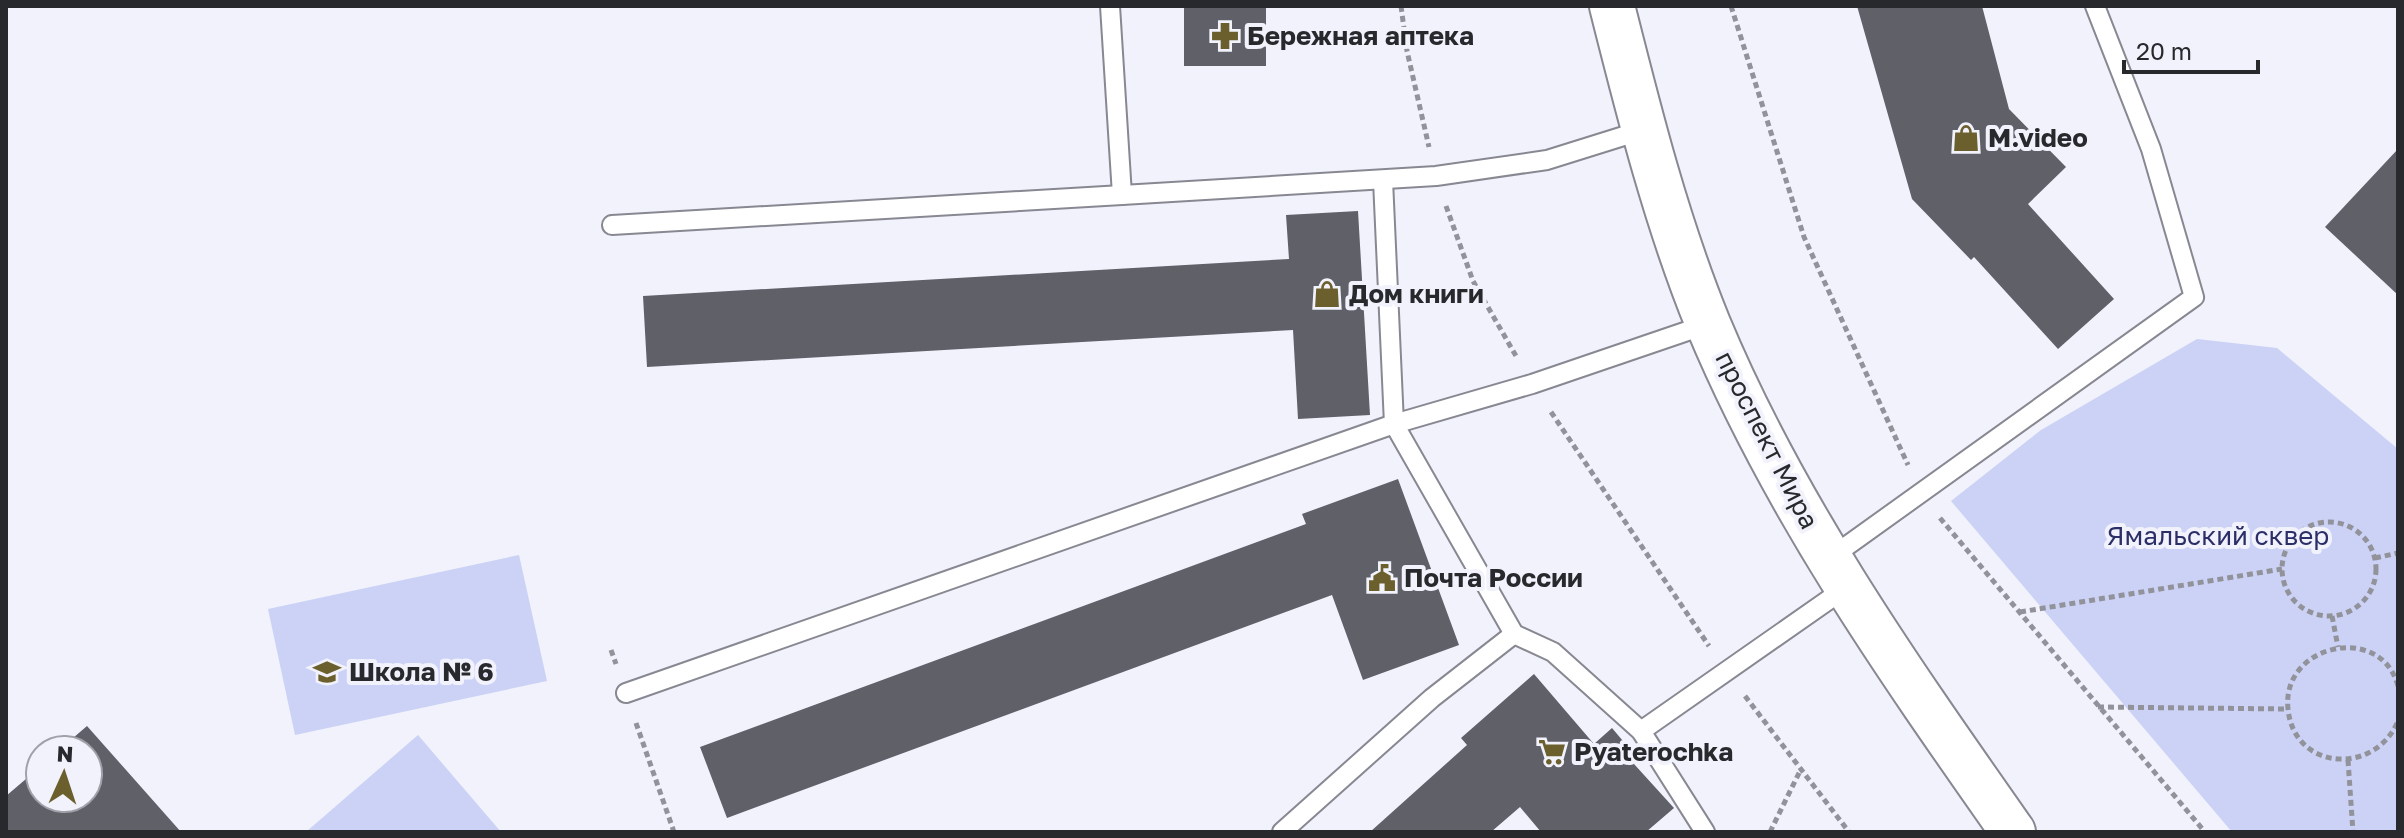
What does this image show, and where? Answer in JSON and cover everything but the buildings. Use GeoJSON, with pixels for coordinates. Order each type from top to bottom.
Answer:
{"type":"FeatureCollection","features":[{"type":"Feature","properties":{"kind":"main road","name":"проспект Мира"},"geometry":{"type":"LineString","coordinates":[[1612,6],[1643,130],[1708,324],[1770,454],[1839,573],[2013,832]]}},
{"type":"Feature","properties":{"kind":"lane"},"geometry":{"type":"LineString","coordinates":[[1110,6],[1122,195]]}},
{"type":"Feature","properties":{"kind":"lane"},"geometry":{"type":"LineString","coordinates":[[1641,731],[1726,671],[1922,496],[2194,297],[2151,149],[2095,6]]}},
{"type":"Feature","properties":{"kind":"lane"},"geometry":{"type":"LineString","coordinates":[[612,225],[1436,176],[1547,160],[1643,130]]}},
{"type":"Feature","properties":{"kind":"lane"},"geometry":{"type":"LineString","coordinates":[[1383,180],[1394,424],[1514,634],[1553,652],[1641,731],[1705,832]]}},
{"type":"Feature","properties":{"kind":"lane"},"geometry":{"type":"LineString","coordinates":[[626,693],[1394,424],[1532,384],[1708,324]]}},
{"type":"Feature","properties":{"kind":"lane"},"geometry":{"type":"LineString","coordinates":[[1282,832],[1432,698],[1514,634]]}},
{"type":"Feature","properties":{"kind":"path"},"geometry":{"type":"LineString","coordinates":[[1401,6],[1407,51],[1436,176],[1473,281],[1532,384],[1726,671],[1849,832]]}},
{"type":"Feature","properties":{"kind":"path"},"geometry":{"type":"LineString","coordinates":[[1731,6],[1804,237],[1922,496],[2205,832]]}},
{"type":"Feature","properties":{"kind":"path"},"geometry":{"type":"LineString","coordinates":[[2316,524],[2346,525],[2359,533],[2375,558],[2375,575],[2366,597],[2347,613],[2332,616],[2302,608],[2284,584],[2282,569],[2291,540],[2316,524]]}},
{"type":"Feature","properties":{"kind":"path"},"geometry":{"type":"LineString","coordinates":[[2375,558],[2398,553]]}},
{"type":"Feature","properties":{"kind":"path"},"geometry":{"type":"LineString","coordinates":[[2019,612],[2282,569]]}},
{"type":"Feature","properties":{"kind":"path"},"geometry":{"type":"LineString","coordinates":[[2332,616],[2338,647]]}},
{"type":"Feature","properties":{"kind":"path"},"geometry":{"type":"LineString","coordinates":[[2398,686],[2387,665],[2373,654],[2338,647],[2306,661],[2295,675],[2288,709],[2292,726],[2315,752],[2348,760],[2366,756],[2382,746],[2398,721]]}},
{"type":"Feature","properties":{"kind":"path"},"geometry":{"type":"LineString","coordinates":[[611,650],[674,832]]}},
{"type":"Feature","properties":{"kind":"path"},"geometry":{"type":"LineString","coordinates":[[2097,707],[2288,709]]}},
{"type":"Feature","properties":{"kind":"path"},"geometry":{"type":"LineString","coordinates":[[2348,760],[2353,832]]}},
{"type":"Feature","properties":{"kind":"path"},"geometry":{"type":"LineString","coordinates":[[1770,832],[1801,769]]}},
{"type":"Feature","properties":{"kind":"green space","name":"Ямальский сквер"},"geometry":{"type":"Polygon","coordinates":[[[2197,339],[2277,348],[2398,449],[2398,832],[2232,832],[1951,501],[2041,430],[2197,339]]]}},
{"type":"Feature","properties":{"kind":"green space"},"geometry":{"type":"Polygon","coordinates":[[[519,555],[547,681],[295,735],[268,609],[519,555]]]}},
{"type":"Feature","properties":{"kind":"green space"},"geometry":{"type":"Polygon","coordinates":[[[418,735],[501,832],[306,832],[418,735]]]}},
{"type":"Feature","properties":{"kind":"place","name":"Бережная аптека"},"geometry":{"type":"Point","coordinates":[1225,36]}},
{"type":"Feature","properties":{"kind":"place","name":"M.video"},"geometry":{"type":"Point","coordinates":[1966,138]}},
{"type":"Feature","properties":{"kind":"place","name":"Дом книги"},"geometry":{"type":"Point","coordinates":[1327,294]}},
{"type":"Feature","properties":{"kind":"place","name":"Почта России"},"geometry":{"type":"Point","coordinates":[1382,578]}},
{"type":"Feature","properties":{"kind":"place","name":"Школа № 6"},"geometry":{"type":"Point","coordinates":[327,672]}},
{"type":"Feature","properties":{"kind":"place","name":"Pyaterochka"},"geometry":{"type":"Point","coordinates":[1552,752]}}]}
